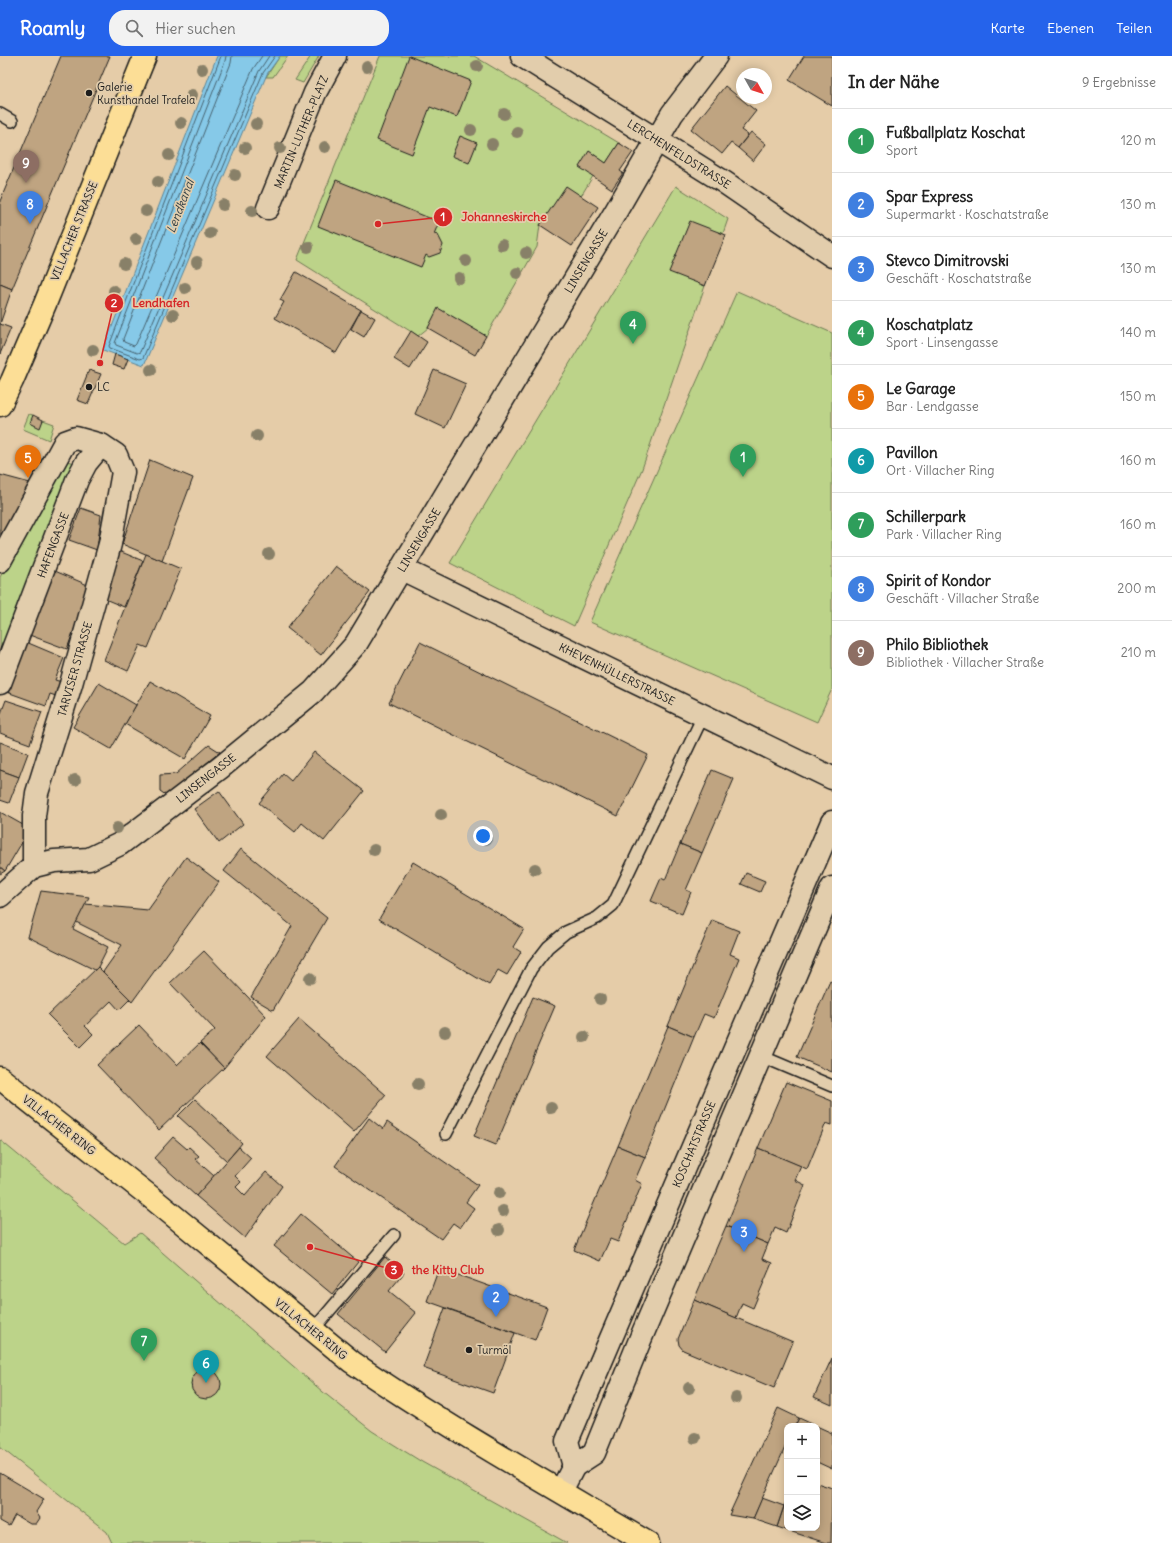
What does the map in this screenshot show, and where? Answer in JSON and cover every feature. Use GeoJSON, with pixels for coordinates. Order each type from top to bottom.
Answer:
{"type":"FeatureCollection","features":[{"type":"Feature","properties":{"kind":"main road","name":"VILLACHER STRASSE"},"geometry":{"type":"LineString","coordinates":[[0,405],[45,304],[145,56]]}},
{"type":"Feature","properties":{"kind":"main road","name":"VILLACHER RING"},"geometry":{"type":"LineString","coordinates":[[0,1078],[152,1198],[352,1362],[384,1384],[522,1469],[648,1543]]}},
{"type":"Feature","properties":{"kind":"street","name":"MARTIN-LUTHER-PLATZ"},"geometry":{"type":"LineString","coordinates":[[268,208],[315,93],[335,56]]}},
{"type":"Feature","properties":{"kind":"street","name":"LERCHENFELDSTRASSE"},"geometry":{"type":"LineString","coordinates":[[522,56],[724,182],[832,256]]}},
{"type":"Feature","properties":{"kind":"street","name":"LINSENGASSE"},"geometry":{"type":"LineString","coordinates":[[0,896],[34,866],[54,861],[89,859],[120,844],[220,768],[313,692],[356,644],[672,114],[716,56]]}},
{"type":"Feature","properties":{"kind":"street"},"geometry":{"type":"LineString","coordinates":[[0,561],[65,442],[76,438],[101,445]]}},
{"type":"Feature","properties":{"kind":"street","name":"TARVISER STRASSE"},"geometry":{"type":"LineString","coordinates":[[34,866],[34,816],[37,793],[72,684],[110,544],[123,472],[116,455],[101,445]]}},
{"type":"Feature","properties":{"kind":"street","name":"HAFENGASSE"},"geometry":{"type":"LineString","coordinates":[[0,683],[77,480],[86,463],[101,445]]}},
{"type":"Feature","properties":{"kind":"street","name":"KHEVENHÜLLERSTRASSE"},"geometry":{"type":"LineString","coordinates":[[402,569],[832,778]]}},
{"type":"Feature","properties":{"kind":"street","name":"KOSCHATSTRASSE"},"geometry":{"type":"LineString","coordinates":[[574,1466],[567,1441],[832,822]]}},
{"type":"Feature","properties":{"kind":"street"},"geometry":{"type":"LineString","coordinates":[[561,1491],[574,1466],[594,1453],[640,1340],[832,888]]}},
{"type":"Feature","properties":{"kind":"lane"},"geometry":{"type":"LineString","coordinates":[[0,114],[12,121]]}},
{"type":"Feature","properties":{"kind":"lane"},"geometry":{"type":"LineString","coordinates":[[446,1134],[531,969],[548,947],[566,932],[597,918],[613,905],[703,716]]}},
{"type":"Feature","properties":{"kind":"lane"},"geometry":{"type":"LineString","coordinates":[[761,1056],[832,1086]]}},
{"type":"Feature","properties":{"kind":"lane"},"geometry":{"type":"LineString","coordinates":[[313,1330],[394,1235]]}},
{"type":"Feature","properties":{"kind":"green space"},"geometry":{"type":"Polygon","coordinates":[[[280,56],[288,56],[273,77],[266,77],[280,56]]]}},
{"type":"Feature","properties":{"kind":"green space"},"geometry":{"type":"Polygon","coordinates":[[[311,56],[319,56],[303,83],[295,80],[311,56]]]}},
{"type":"Feature","properties":{"kind":"green space"},"geometry":{"type":"Polygon","coordinates":[[[380,56],[474,56],[619,143],[606,163],[590,152],[593,176],[581,196],[540,225],[537,247],[486,336],[439,309],[428,328],[418,336],[297,260],[380,56]]]}},
{"type":"Feature","properties":{"kind":"green space"},"geometry":{"type":"Polygon","coordinates":[[[676,186],[728,219],[642,469],[574,626],[450,563],[676,186]]]}},
{"type":"Feature","properties":{"kind":"green space"},"geometry":{"type":"Polygon","coordinates":[[[737,291],[832,333],[832,689],[817,722],[590,622],[737,291]]]}},
{"type":"Feature","properties":{"kind":"green space"},"geometry":{"type":"Polygon","coordinates":[[[29,414],[33,415],[40,427],[43,420],[54,424],[49,440],[23,429],[29,414]]]}},
{"type":"Feature","properties":{"kind":"green space"},"geometry":{"type":"Polygon","coordinates":[[[67,461],[76,463],[15,610],[16,620],[0,662],[0,577],[67,461]]]}},
{"type":"Feature","properties":{"kind":"green space"},"geometry":{"type":"Polygon","coordinates":[[[0,1140],[124,1243],[140,1233],[323,1392],[372,1431],[422,1462],[567,1543],[112,1543],[107,1532],[0,1447],[0,1140]]]}},
{"type":"Feature","properties":{"kind":"water","name":"Lendkanal"},"geometry":{"type":"Polygon","coordinates":[[[217,56],[280,56],[267,74],[144,365],[103,350],[217,56]]]}},
{"type":"Feature","properties":{"kind":"building"},"geometry":{"type":"Polygon","coordinates":[[[61,56],[110,56],[12,289],[0,284],[0,201],[61,56]]]}},
{"type":"Feature","properties":{"kind":"building"},"geometry":{"type":"Polygon","coordinates":[[[409,56],[471,81],[457,117],[430,107],[412,154],[377,140],[409,56]]]}},
{"type":"Feature","properties":{"kind":"building"},"geometry":{"type":"Polygon","coordinates":[[[804,56],[832,56],[832,106],[789,80],[804,56]]]}},
{"type":"Feature","properties":{"kind":"building"},"geometry":{"type":"Polygon","coordinates":[[[725,86],[736,95],[736,104],[747,104],[756,111],[741,130],[748,135],[738,148],[731,143],[722,154],[691,129],[725,86]]]}},
{"type":"Feature","properties":{"kind":"building"},"geometry":{"type":"Polygon","coordinates":[[[751,132],[766,144],[753,161],[738,148],[751,132]]]}},
{"type":"Feature","properties":{"kind":"building"},"geometry":{"type":"Polygon","coordinates":[[[460,136],[477,143],[469,163],[452,156],[460,136]]]}},
{"type":"Feature","properties":{"kind":"building"},"geometry":{"type":"Polygon","coordinates":[[[619,143],[633,152],[620,171],[623,173],[612,189],[579,167],[589,151],[606,163],[619,143]]]}},
{"type":"Feature","properties":{"kind":"building"},"geometry":{"type":"Polygon","coordinates":[[[336,180],[439,222],[434,234],[438,235],[443,245],[440,253],[429,257],[426,255],[421,267],[318,226],[336,180]]]}},
{"type":"Feature","properties":{"kind":"building"},"geometry":{"type":"Polygon","coordinates":[[[566,186],[598,207],[572,246],[540,225],[566,186]]]}},
{"type":"Feature","properties":{"kind":"building"},"geometry":{"type":"Polygon","coordinates":[[[690,221],[726,235],[705,286],[669,272],[690,221]]]}},
{"type":"Feature","properties":{"kind":"building"},"geometry":{"type":"Polygon","coordinates":[[[296,272],[361,310],[336,353],[275,318],[284,302],[280,300],[296,272]]]}},
{"type":"Feature","properties":{"kind":"building"},"geometry":{"type":"Polygon","coordinates":[[[0,284],[12,289],[0,324],[0,284]]]}},
{"type":"Feature","properties":{"kind":"building"},"geometry":{"type":"Polygon","coordinates":[[[438,308],[486,336],[475,355],[428,328],[438,308]]]}},
{"type":"Feature","properties":{"kind":"building"},"geometry":{"type":"Polygon","coordinates":[[[361,310],[375,318],[364,337],[351,329],[361,310]]]}},
{"type":"Feature","properties":{"kind":"building"},"geometry":{"type":"Polygon","coordinates":[[[0,324],[11,328],[0,354],[0,324]]]}},
{"type":"Feature","properties":{"kind":"building"},"geometry":{"type":"Polygon","coordinates":[[[411,331],[427,342],[410,369],[394,359],[411,331]]]}},
{"type":"Feature","properties":{"kind":"building"},"geometry":{"type":"Polygon","coordinates":[[[115,354],[128,359],[124,369],[112,365],[115,354]]]}},
{"type":"Feature","properties":{"kind":"building","name":"LC"},"geometry":{"type":"Polygon","coordinates":[[[89,370],[101,374],[88,404],[77,400],[89,370]]]}},
{"type":"Feature","properties":{"kind":"building"},"geometry":{"type":"Polygon","coordinates":[[[434,370],[466,384],[445,428],[415,414],[434,370]]]}},
{"type":"Feature","properties":{"kind":"building"},"geometry":{"type":"Polygon","coordinates":[[[33,415],[43,420],[40,428],[30,423],[33,415]]]}},
{"type":"Feature","properties":{"kind":"building"},"geometry":{"type":"Polygon","coordinates":[[[150,460],[193,478],[162,561],[122,544],[150,460]]]}},
{"type":"Feature","properties":{"kind":"building"},"geometry":{"type":"Polygon","coordinates":[[[0,475],[30,483],[4,536],[0,534],[0,475]]]}},
{"type":"Feature","properties":{"kind":"building"},"geometry":{"type":"Polygon","coordinates":[[[81,508],[101,515],[97,550],[69,540],[81,508]]]}},
{"type":"Feature","properties":{"kind":"building"},"geometry":{"type":"Polygon","coordinates":[[[119,551],[143,561],[124,607],[100,597],[119,551]]]}},
{"type":"Feature","properties":{"kind":"building"},"geometry":{"type":"Polygon","coordinates":[[[146,554],[181,569],[148,648],[140,645],[128,671],[104,660],[146,554]]]}},
{"type":"Feature","properties":{"kind":"building"},"geometry":{"type":"Polygon","coordinates":[[[336,566],[370,592],[321,655],[287,628],[336,566]]]}},
{"type":"Feature","properties":{"kind":"building"},"geometry":{"type":"Polygon","coordinates":[[[48,568],[90,586],[67,649],[24,633],[48,568]]]}},
{"type":"Feature","properties":{"kind":"building"},"geometry":{"type":"Polygon","coordinates":[[[26,642],[64,658],[55,680],[62,682],[56,696],[50,694],[46,706],[7,692],[26,642]]]}},
{"type":"Feature","properties":{"kind":"building"},"geometry":{"type":"Polygon","coordinates":[[[420,642],[648,755],[618,816],[389,703],[420,642]]]}},
{"type":"Feature","properties":{"kind":"building"},"geometry":{"type":"Polygon","coordinates":[[[150,681],[210,716],[185,759],[125,724],[150,681]]]}},
{"type":"Feature","properties":{"kind":"building"},"geometry":{"type":"Polygon","coordinates":[[[99,683],[136,705],[111,749],[73,727],[99,683]]]}},
{"type":"Feature","properties":{"kind":"building"},"geometry":{"type":"Polygon","coordinates":[[[6,700],[42,712],[30,744],[0,733],[0,716],[6,700]]]}},
{"type":"Feature","properties":{"kind":"building"},"geometry":{"type":"Polygon","coordinates":[[[0,742],[28,753],[19,777],[0,770],[0,742]]]}},
{"type":"Feature","properties":{"kind":"building"},"geometry":{"type":"Polygon","coordinates":[[[209,745],[220,752],[167,796],[160,791],[160,775],[176,774],[209,745]]]}},
{"type":"Feature","properties":{"kind":"building"},"geometry":{"type":"Polygon","coordinates":[[[314,752],[364,791],[324,841],[302,823],[295,832],[259,803],[283,774],[291,781],[314,752]]]}},
{"type":"Feature","properties":{"kind":"building"},"geometry":{"type":"Polygon","coordinates":[[[0,770],[19,777],[9,803],[0,800],[0,770]]]}},
{"type":"Feature","properties":{"kind":"building"},"geometry":{"type":"Polygon","coordinates":[[[712,770],[734,779],[702,853],[680,844],[712,770]]]}},
{"type":"Feature","properties":{"kind":"building"},"geometry":{"type":"Polygon","coordinates":[[[219,791],[243,824],[219,843],[194,809],[219,791]]]}},
{"type":"Feature","properties":{"kind":"building"},"geometry":{"type":"Polygon","coordinates":[[[0,812],[23,825],[24,839],[5,871],[0,867],[0,812]]]}},
{"type":"Feature","properties":{"kind":"building"},"geometry":{"type":"Polygon","coordinates":[[[680,844],[702,853],[686,890],[691,892],[682,914],[651,901],[661,878],[665,880],[680,844]]]}},
{"type":"Feature","properties":{"kind":"building"},"geometry":{"type":"Polygon","coordinates":[[[241,849],[327,918],[273,1010],[251,997],[292,926],[224,871],[241,849]]]}},
{"type":"Feature","properties":{"kind":"building"},"geometry":{"type":"Polygon","coordinates":[[[186,857],[219,882],[132,1002],[103,972],[122,945],[76,922],[85,904],[148,910],[186,857]]]}},
{"type":"Feature","properties":{"kind":"building"},"geometry":{"type":"Polygon","coordinates":[[[413,862],[524,929],[513,947],[521,952],[507,975],[498,970],[489,985],[379,919],[413,862]]]}},
{"type":"Feature","properties":{"kind":"building"},"geometry":{"type":"Polygon","coordinates":[[[0,867],[5,871],[0,874],[0,867]]]}},
{"type":"Feature","properties":{"kind":"building"},"geometry":{"type":"Polygon","coordinates":[[[746,873],[765,881],[760,892],[741,884],[746,873]]]}},
{"type":"Feature","properties":{"kind":"building"},"geometry":{"type":"Polygon","coordinates":[[[41,891],[89,897],[73,929],[108,947],[95,970],[28,937],[41,891]]]}},
{"type":"Feature","properties":{"kind":"building"},"geometry":{"type":"Polygon","coordinates":[[[712,920],[739,931],[730,954],[739,958],[714,1018],[704,1014],[694,1037],[668,1026],[712,920]]]}},
{"type":"Feature","properties":{"kind":"building"},"geometry":{"type":"Polygon","coordinates":[[[204,951],[266,1016],[224,1068],[200,1043],[215,1030],[170,983],[204,951]]]}},
{"type":"Feature","properties":{"kind":"building"},"geometry":{"type":"Polygon","coordinates":[[[98,967],[130,999],[119,1010],[111,1001],[85,1026],[93,1034],[80,1047],[48,1015],[98,967]]]}},
{"type":"Feature","properties":{"kind":"building"},"geometry":{"type":"Polygon","coordinates":[[[830,981],[832,982],[832,1072],[797,1057],[830,981]]]}},
{"type":"Feature","properties":{"kind":"building"},"geometry":{"type":"Polygon","coordinates":[[[533,997],[555,1006],[496,1145],[474,1136],[533,997]]]}},
{"type":"Feature","properties":{"kind":"building"},"geometry":{"type":"Polygon","coordinates":[[[299,1019],[386,1095],[354,1132],[267,1056],[299,1019]]]}},
{"type":"Feature","properties":{"kind":"building"},"geometry":{"type":"Polygon","coordinates":[[[139,1025],[177,1065],[200,1043],[224,1068],[159,1130],[97,1065],[139,1025]]]}},
{"type":"Feature","properties":{"kind":"building"},"geometry":{"type":"Polygon","coordinates":[[[668,1026],[694,1037],[645,1157],[618,1146],[668,1026]]]}},
{"type":"Feature","properties":{"kind":"building"},"geometry":{"type":"Polygon","coordinates":[[[786,1082],[832,1101],[832,1125],[826,1123],[807,1169],[758,1148],[786,1082]]]}},
{"type":"Feature","properties":{"kind":"building"},"geometry":{"type":"Polygon","coordinates":[[[195,1099],[242,1143],[227,1161],[178,1116],[195,1099]]]}},
{"type":"Feature","properties":{"kind":"building"},"geometry":{"type":"Polygon","coordinates":[[[369,1118],[383,1129],[387,1122],[478,1185],[466,1202],[474,1208],[460,1228],[453,1223],[441,1239],[335,1166],[369,1118]]]}},
{"type":"Feature","properties":{"kind":"building"},"geometry":{"type":"Polygon","coordinates":[[[173,1137],[187,1149],[189,1147],[199,1156],[195,1159],[214,1176],[196,1196],[154,1158],[173,1137]]]}},
{"type":"Feature","properties":{"kind":"building"},"geometry":{"type":"Polygon","coordinates":[[[618,1146],[645,1157],[635,1180],[642,1184],[618,1242],[610,1239],[600,1261],[574,1250],[618,1146]]]}},
{"type":"Feature","properties":{"kind":"building"},"geometry":{"type":"Polygon","coordinates":[[[239,1147],[251,1158],[235,1176],[241,1182],[236,1187],[245,1196],[266,1172],[282,1186],[245,1238],[196,1196],[239,1147]]]}},
{"type":"Feature","properties":{"kind":"building"},"geometry":{"type":"Polygon","coordinates":[[[758,1148],[801,1166],[795,1180],[805,1185],[786,1233],[775,1228],[768,1244],[726,1226],[758,1148]]]}},
{"type":"Feature","properties":{"kind":"building"},"geometry":{"type":"Polygon","coordinates":[[[301,1214],[358,1262],[332,1294],[274,1246],[301,1214]]]}},
{"type":"Feature","properties":{"kind":"building"},"geometry":{"type":"Polygon","coordinates":[[[726,1226],[768,1244],[762,1259],[772,1263],[753,1308],[742,1303],[736,1318],[694,1300],[726,1226]]]}},
{"type":"Feature","properties":{"kind":"building"},"geometry":{"type":"Polygon","coordinates":[[[385,1257],[404,1273],[389,1291],[416,1313],[385,1352],[338,1314],[385,1257]]]}},
{"type":"Feature","properties":{"kind":"building"},"geometry":{"type":"Polygon","coordinates":[[[439,1268],[547,1307],[535,1340],[427,1301],[439,1268]]]}},
{"type":"Feature","properties":{"kind":"building"},"geometry":{"type":"Polygon","coordinates":[[[694,1300],[793,1342],[774,1388],[683,1350],[679,1345],[678,1339],[694,1300]]]}},
{"type":"Feature","properties":{"kind":"building","name":"Turmöl"},"geometry":{"type":"Polygon","coordinates":[[[445,1308],[515,1333],[493,1393],[423,1368],[445,1308]]]}},
{"type":"Feature","properties":{"kind":"building"},"geometry":{"type":"Polygon","coordinates":[[[832,1358],[832,1405],[814,1397],[832,1358]]]}},
{"type":"Feature","properties":{"kind":"building"},"geometry":{"type":"Polygon","coordinates":[[[206,1369],[217,1373],[221,1384],[217,1395],[206,1399],[195,1395],[191,1384],[195,1373],[206,1369]]]}},
{"type":"Feature","properties":{"kind":"building"},"geometry":{"type":"Polygon","coordinates":[[[778,1408],[799,1418],[796,1423],[784,1423],[784,1450],[753,1519],[729,1515],[778,1408]]]}},
{"type":"Feature","properties":{"kind":"building"},"geometry":{"type":"Polygon","coordinates":[[[799,1418],[810,1423],[796,1423],[799,1418]]]}},
{"type":"Feature","properties":{"kind":"building"},"geometry":{"type":"Polygon","coordinates":[[[820,1427],[832,1433],[832,1469],[820,1463],[820,1427]]]}},
{"type":"Feature","properties":{"kind":"building"},"geometry":{"type":"Polygon","coordinates":[[[0,1473],[44,1499],[36,1512],[40,1518],[36,1524],[30,1524],[15,1515],[9,1526],[0,1521],[0,1473]]]}},
{"type":"Feature","properties":{"kind":"building"},"geometry":{"type":"Polygon","coordinates":[[[820,1484],[832,1488],[831,1543],[826,1543],[789,1531],[820,1531],[820,1484]]]}},
{"type":"Feature","properties":{"kind":"building"},"geometry":{"type":"Polygon","coordinates":[[[762,1498],[784,1506],[777,1527],[753,1519],[762,1498]]]}},
{"type":"Feature","properties":{"kind":"building"},"geometry":{"type":"Polygon","coordinates":[[[784,1507],[784,1529],[777,1527],[784,1507]]]}},
{"type":"Feature","properties":{"kind":"place","name":"Galerie Kunsthandel Trafela"},"geometry":{"type":"Point","coordinates":[89,93]}},
{"type":"Feature","properties":{"kind":"place","name":"Philo Bibliothek"},"geometry":{"type":"Point","coordinates":[26,183]}},
{"type":"Feature","properties":{"kind":"place","name":"Spirit of Kondor"},"geometry":{"type":"Point","coordinates":[30,224]}},
{"type":"Feature","properties":{"kind":"place","name":"Johanneskirche"},"geometry":{"type":"Point","coordinates":[378,224]}},
{"type":"Feature","properties":{"kind":"place","name":"Koschatplatz"},"geometry":{"type":"Point","coordinates":[633,344]}},
{"type":"Feature","properties":{"kind":"place","name":"Lendhafen"},"geometry":{"type":"Point","coordinates":[100,363]}},
{"type":"Feature","properties":{"kind":"place","name":"LC"},"geometry":{"type":"Point","coordinates":[89,387]}},
{"type":"Feature","properties":{"kind":"place","name":"Fußballplatz Koschat"},"geometry":{"type":"Point","coordinates":[743,477]}},
{"type":"Feature","properties":{"kind":"place","name":"Le Garage"},"geometry":{"type":"Point","coordinates":[28,478]}},
{"type":"Feature","properties":{"kind":"place","name":"the Kitty Club"},"geometry":{"type":"Point","coordinates":[310,1247]}},
{"type":"Feature","properties":{"kind":"place","name":"Stevco Dimitrovski"},"geometry":{"type":"Point","coordinates":[744,1252]}},
{"type":"Feature","properties":{"kind":"place","name":"Spar Express"},"geometry":{"type":"Point","coordinates":[496,1317]}},
{"type":"Feature","properties":{"kind":"place","name":"Turmöl"},"geometry":{"type":"Point","coordinates":[469,1350]}},
{"type":"Feature","properties":{"kind":"place","name":"Schillerpark"},"geometry":{"type":"Point","coordinates":[144,1361]}},
{"type":"Feature","properties":{"kind":"place","name":"Pavillon"},"geometry":{"type":"Point","coordinates":[206,1383]}}]}
